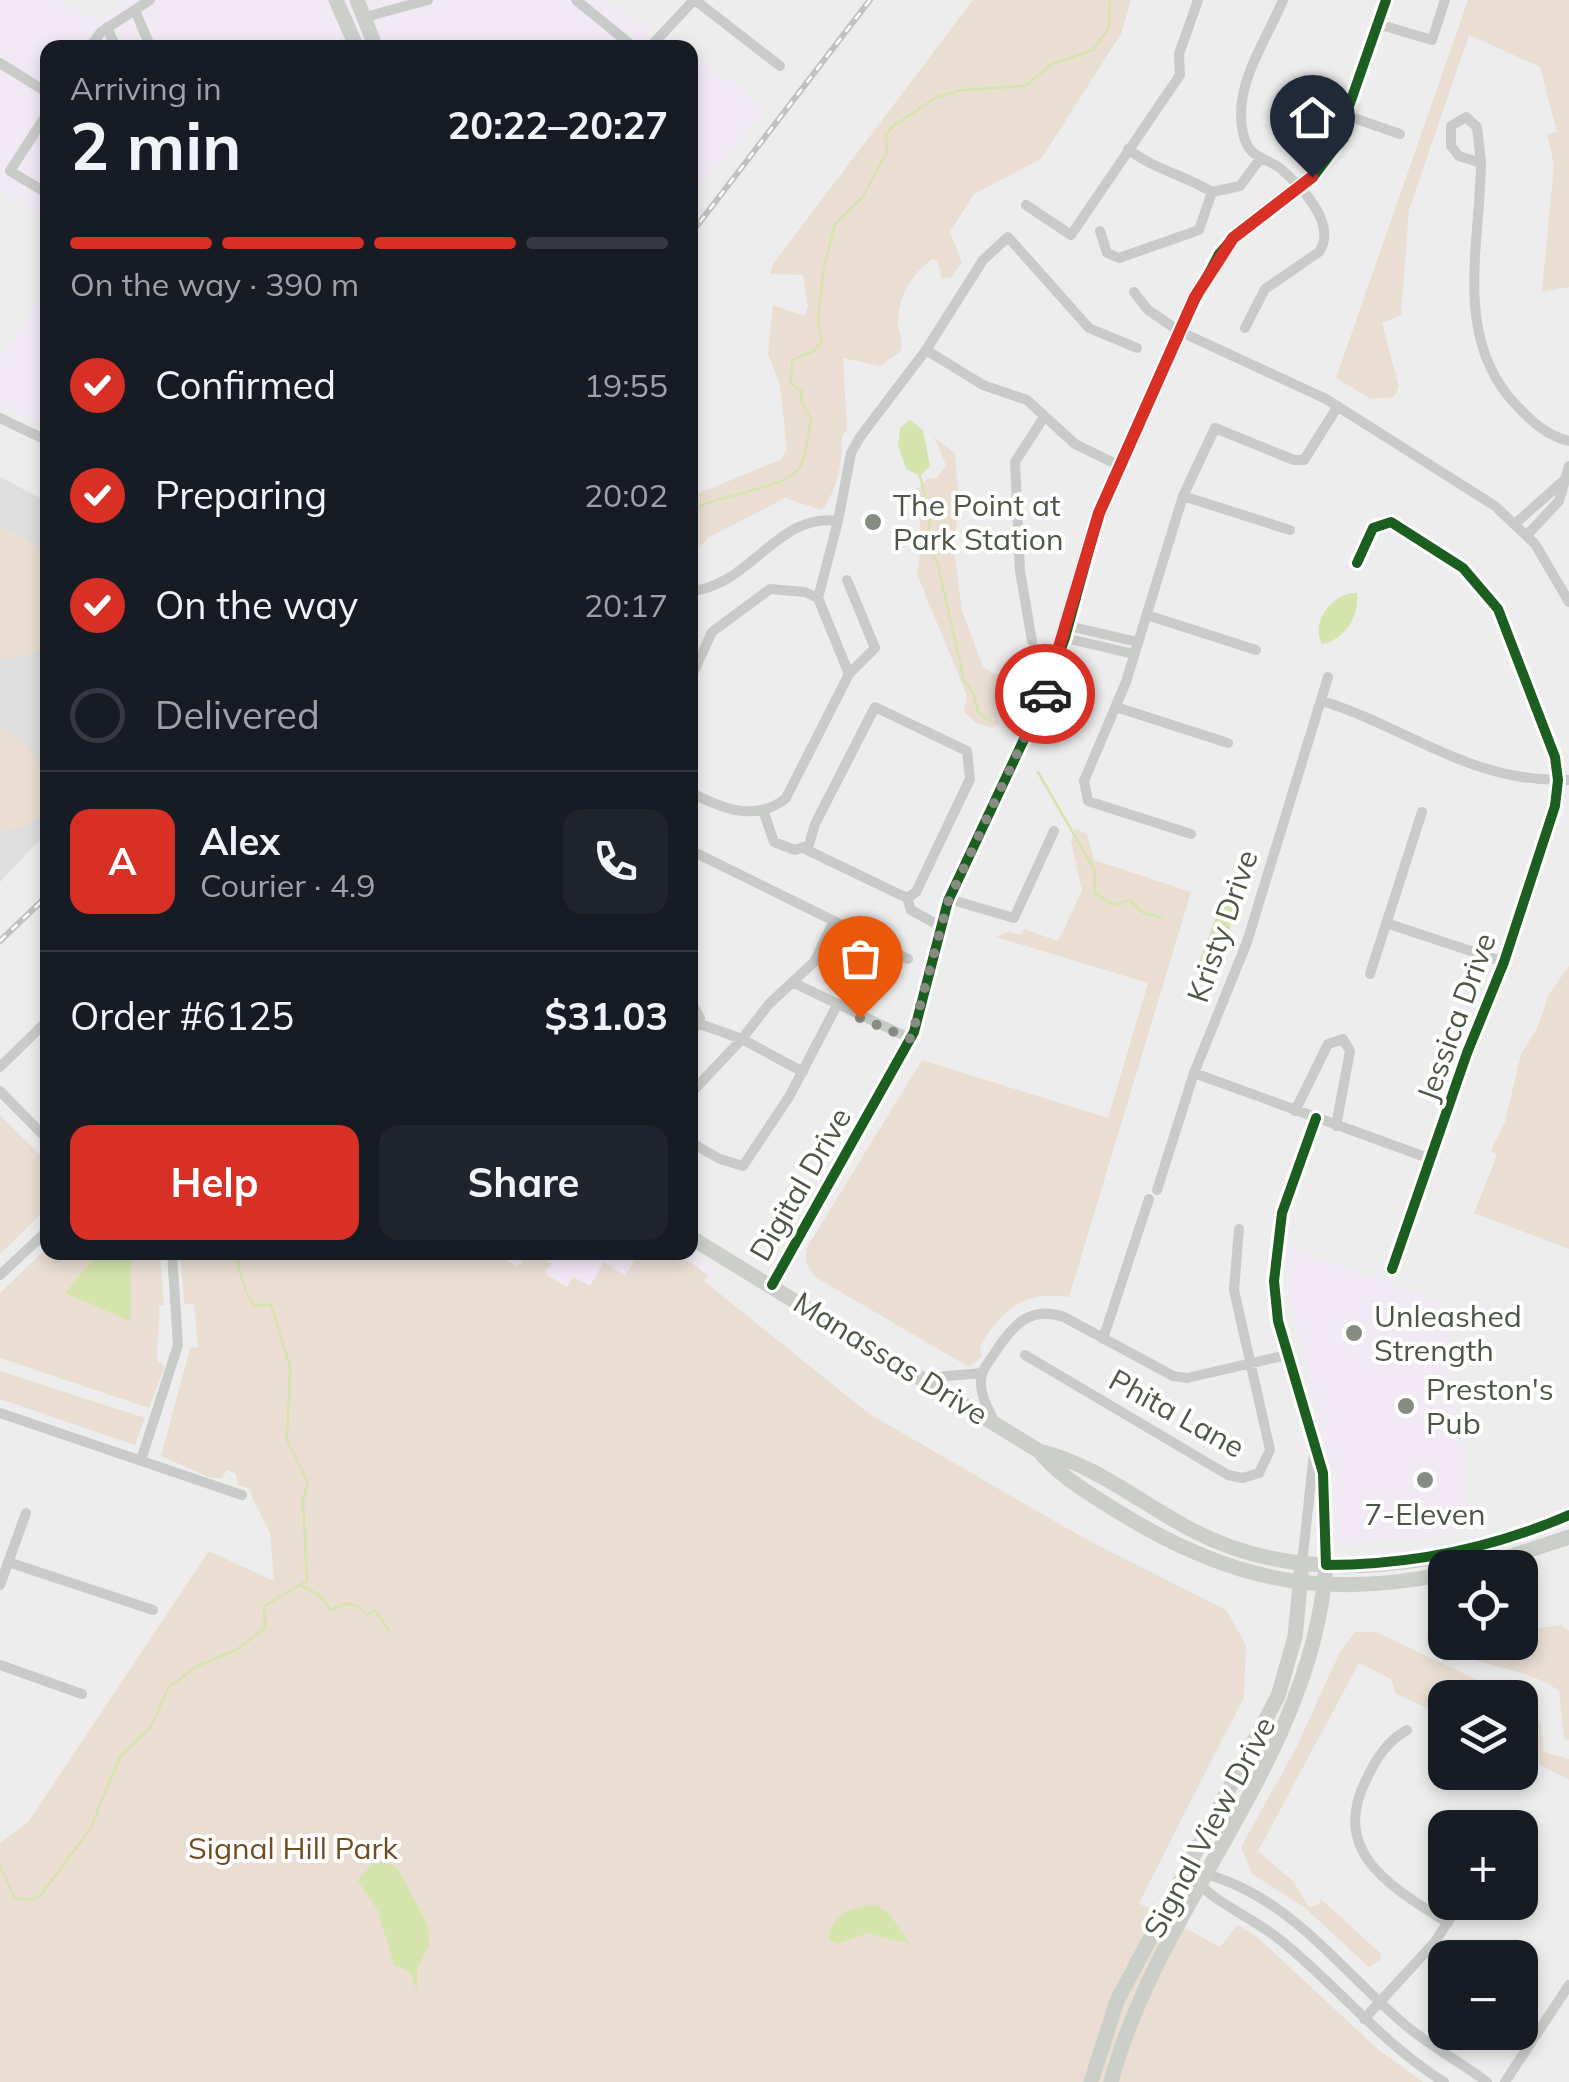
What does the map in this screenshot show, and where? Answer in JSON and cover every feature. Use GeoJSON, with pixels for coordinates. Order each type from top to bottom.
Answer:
{"type":"FeatureCollection","features":[{"type":"Feature","properties":{"kind":"main road"},"geometry":{"type":"LineString","coordinates":[[340,0],[356,16],[365,17]]}},
{"type":"Feature","properties":{"kind":"main road"},"geometry":{"type":"LineString","coordinates":[[340,0],[354,40]]}},
{"type":"Feature","properties":{"kind":"main road"},"geometry":{"type":"LineString","coordinates":[[356,0],[373,40]]}},
{"type":"Feature","properties":{"kind":"main road","name":"Manassas Drive"},"geometry":{"type":"LineString","coordinates":[[698,1242],[1039,1450],[1080,1466],[1206,1538],[1256,1556],[1326,1566],[1436,1556],[1497,1542],[1569,1515]]}},
{"type":"Feature","properties":{"kind":"main road","name":"Manassas Drive"},"geometry":{"type":"LineString","coordinates":[[1039,1450],[1074,1483],[1188,1551],[1232,1569],[1324,1586],[1428,1576]]}},
{"type":"Feature","properties":{"kind":"main road"},"geometry":{"type":"LineString","coordinates":[[1528,1550],[1569,1536]]}},
{"type":"Feature","properties":{"kind":"main road","name":"Signal View Drive"},"geometry":{"type":"LineString","coordinates":[[1091,2082],[1118,2002],[1278,1696],[1294,1637],[1302,1564]]}},
{"type":"Feature","properties":{"kind":"main road","name":"Signal View Drive"},"geometry":{"type":"LineString","coordinates":[[1111,2082],[1140,2000],[1292,1711],[1306,1671],[1326,1566]]}},
{"type":"Feature","properties":{"kind":"street"},"geometry":{"type":"LineString","coordinates":[[95,40],[106,27],[136,13],[150,0]]}},
{"type":"Feature","properties":{"kind":"street"},"geometry":{"type":"LineString","coordinates":[[365,17],[428,0]]}},
{"type":"Feature","properties":{"kind":"street"},"geometry":{"type":"LineString","coordinates":[[576,0],[624,40]]}},
{"type":"Feature","properties":{"kind":"street"},"geometry":{"type":"LineString","coordinates":[[656,40],[694,0],[780,66]]}},
{"type":"Feature","properties":{"kind":"street"},"geometry":{"type":"LineString","coordinates":[[1026,206],[1071,235],[1180,75],[1179,54],[1198,0]]}},
{"type":"Feature","properties":{"kind":"street"},"geometry":{"type":"LineString","coordinates":[[1245,328],[1265,289],[1322,249],[1324,222],[1299,189],[1274,164],[1260,159],[1245,141],[1241,99],[1283,0]]}},
{"type":"Feature","properties":{"kind":"street","name":"Digital Drive"},"geometry":{"type":"LineString","coordinates":[[772,1285],[911,1039],[950,899],[1041,703],[1065,638],[1099,513],[1179,331],[1219,254],[1299,189],[1334,150],[1386,0]]}},
{"type":"Feature","properties":{"kind":"street"},"geometry":{"type":"LineString","coordinates":[[1378,24],[1432,40],[1445,0]]}},
{"type":"Feature","properties":{"kind":"street"},"geometry":{"type":"LineString","coordinates":[[136,13],[148,40]]}},
{"type":"Feature","properties":{"kind":"street"},"geometry":{"type":"LineString","coordinates":[[106,27],[112,40]]}},
{"type":"Feature","properties":{"kind":"street"},"geometry":{"type":"LineString","coordinates":[[0,63],[40,88]]}},
{"type":"Feature","properties":{"kind":"street"},"geometry":{"type":"LineString","coordinates":[[1348,116],[1400,134]]}},
{"type":"Feature","properties":{"kind":"street"},"geometry":{"type":"LineString","coordinates":[[1481,163],[1459,156],[1450,146],[1450,130],[1458,118],[1471,119],[1478,127],[1481,163],[1472,284],[1484,349],[1511,400],[1547,433],[1569,441]]}},
{"type":"Feature","properties":{"kind":"street"},"geometry":{"type":"LineString","coordinates":[[40,124],[10,171],[40,189]]}},
{"type":"Feature","properties":{"kind":"street"},"geometry":{"type":"LineString","coordinates":[[1128,149],[1147,164],[1178,172],[1212,192],[1240,186],[1260,159]]}},
{"type":"Feature","properties":{"kind":"street"},"geometry":{"type":"LineString","coordinates":[[1100,231],[1107,253],[1119,258],[1199,230],[1212,192]]}},
{"type":"Feature","properties":{"kind":"street"},"geometry":{"type":"LineString","coordinates":[[849,674],[818,598],[851,453],[926,350],[983,260],[1008,238],[1089,328],[1137,348]]}},
{"type":"Feature","properties":{"kind":"street"},"geometry":{"type":"LineString","coordinates":[[1134,292],[1148,310],[1179,331],[1274,371],[1338,406],[1516,523],[1549,562],[1569,602]]}},
{"type":"Feature","properties":{"kind":"street"},"geometry":{"type":"LineString","coordinates":[[926,350],[983,385],[1027,400],[1076,444],[1118,465]]}},
{"type":"Feature","properties":{"kind":"street"},"geometry":{"type":"LineString","coordinates":[[1190,834],[1085,798],[1084,781],[1116,708],[1182,496],[1215,428],[1294,460],[1304,460],[1338,406]]}},
{"type":"Feature","properties":{"kind":"street"},"geometry":{"type":"LineString","coordinates":[[1032,641],[1020,571],[1014,462],[1044,417]]}},
{"type":"Feature","properties":{"kind":"street"},"geometry":{"type":"LineString","coordinates":[[0,418],[40,437]]}},
{"type":"Feature","properties":{"kind":"street"},"geometry":{"type":"LineString","coordinates":[[1528,534],[1558,500],[1569,466]]}},
{"type":"Feature","properties":{"kind":"street"},"geometry":{"type":"LineString","coordinates":[[1516,523],[1563,481]]}},
{"type":"Feature","properties":{"kind":"street"},"geometry":{"type":"LineString","coordinates":[[1182,496],[1290,530]]}},
{"type":"Feature","properties":{"kind":"street"},"geometry":{"type":"LineString","coordinates":[[698,589],[724,584],[804,521],[838,521]]}},
{"type":"Feature","properties":{"kind":"street"},"geometry":{"type":"LineString","coordinates":[[1322,700],[1374,718],[1441,754],[1517,778],[1564,780],[1513,640],[1479,583],[1390,522],[1373,528],[1357,563]]}},
{"type":"Feature","properties":{"kind":"street"},"geometry":{"type":"LineString","coordinates":[[698,796],[725,809],[763,810],[786,798],[849,674],[875,648],[847,580]]}},
{"type":"Feature","properties":{"kind":"street"},"geometry":{"type":"LineString","coordinates":[[698,663],[712,632],[770,589],[806,592],[818,598]]}},
{"type":"Feature","properties":{"kind":"street"},"geometry":{"type":"LineString","coordinates":[[1147,615],[1256,650]]}},
{"type":"Feature","properties":{"kind":"street"},"geometry":{"type":"LineString","coordinates":[[1068,626],[1138,642]]}},
{"type":"Feature","properties":{"kind":"street"},"geometry":{"type":"LineString","coordinates":[[1065,638],[1134,654]]}},
{"type":"Feature","properties":{"kind":"street","name":"Kristy Drive"},"geometry":{"type":"LineString","coordinates":[[1103,1339],[1194,1073],[1247,942],[1328,677]]}},
{"type":"Feature","properties":{"kind":"street"},"geometry":{"type":"LineString","coordinates":[[763,810],[774,842],[795,850],[809,845],[815,824],[875,707],[968,751],[970,780],[916,892],[907,898]]}},
{"type":"Feature","properties":{"kind":"street"},"geometry":{"type":"LineString","coordinates":[[1116,708],[1228,744]]}},
{"type":"Feature","properties":{"kind":"street","name":"Jessica Drive"},"geometry":{"type":"LineString","coordinates":[[1392,1269],[1504,962],[1564,780]]}},
{"type":"Feature","properties":{"kind":"street"},"geometry":{"type":"LineString","coordinates":[[1370,974],[1422,812]]}},
{"type":"Feature","properties":{"kind":"street"},"geometry":{"type":"LineString","coordinates":[[950,899],[1014,918],[1054,831]]}},
{"type":"Feature","properties":{"kind":"street"},"geometry":{"type":"LineString","coordinates":[[803,848],[907,898],[912,910],[940,926]]}},
{"type":"Feature","properties":{"kind":"street"},"geometry":{"type":"LineString","coordinates":[[698,854],[908,958]]}},
{"type":"Feature","properties":{"kind":"street"},"geometry":{"type":"LineString","coordinates":[[698,1086],[770,1004],[814,962],[834,920]]}},
{"type":"Feature","properties":{"kind":"street"},"geometry":{"type":"LineString","coordinates":[[1386,922],[1504,962]]}},
{"type":"Feature","properties":{"kind":"street"},"geometry":{"type":"LineString","coordinates":[[794,983],[911,1039]]}},
{"type":"Feature","properties":{"kind":"street"},"geometry":{"type":"LineString","coordinates":[[698,1147],[720,1160],[743,1166],[803,1072],[836,1006]]}},
{"type":"Feature","properties":{"kind":"street"},"geometry":{"type":"LineString","coordinates":[[698,1010],[698,1026]]}},
{"type":"Feature","properties":{"kind":"street"},"geometry":{"type":"LineString","coordinates":[[700,1024],[742,1040],[803,1072]]}},
{"type":"Feature","properties":{"kind":"street"},"geometry":{"type":"LineString","coordinates":[[0,1067],[40,1028]]}},
{"type":"Feature","properties":{"kind":"street"},"geometry":{"type":"LineString","coordinates":[[1295,1111],[1328,1044],[1343,1039],[1350,1051],[1336,1126]]}},
{"type":"Feature","properties":{"kind":"street"},"geometry":{"type":"LineString","coordinates":[[1194,1073],[1430,1159]]}},
{"type":"Feature","properties":{"kind":"street"},"geometry":{"type":"LineString","coordinates":[[0,1092],[40,1132]]}},
{"type":"Feature","properties":{"kind":"street"},"geometry":{"type":"LineString","coordinates":[[1316,1118],[1277,1237],[1274,1299],[1323,1473],[1326,1566]]}},
{"type":"Feature","properties":{"kind":"street"},"geometry":{"type":"LineString","coordinates":[[1239,1229],[1233,1283],[1250,1363]]}},
{"type":"Feature","properties":{"kind":"street"},"geometry":{"type":"LineString","coordinates":[[0,1275],[40,1238]]}},
{"type":"Feature","properties":{"kind":"street"},"geometry":{"type":"LineString","coordinates":[[141,1460],[178,1345],[173,1260]]}},
{"type":"Feature","properties":{"kind":"street"},"geometry":{"type":"LineString","coordinates":[[994,1422],[982,1390],[982,1373],[1008,1332],[1034,1314],[1049,1312],[1064,1317],[1173,1376],[1187,1378],[1287,1355]]}},
{"type":"Feature","properties":{"kind":"street","name":"Phita Lane"},"geometry":{"type":"LineString","coordinates":[[1025,1355],[1228,1475],[1244,1478],[1259,1472],[1270,1450],[1250,1363]]}},
{"type":"Feature","properties":{"kind":"street"},"geometry":{"type":"LineString","coordinates":[[925,1378],[982,1373]]}},
{"type":"Feature","properties":{"kind":"street"},"geometry":{"type":"LineString","coordinates":[[0,1413],[242,1495]]}},
{"type":"Feature","properties":{"kind":"street"},"geometry":{"type":"LineString","coordinates":[[1302,1564],[1314,1452]]}},
{"type":"Feature","properties":{"kind":"street"},"geometry":{"type":"LineString","coordinates":[[0,1585],[26,1513]]}},
{"type":"Feature","properties":{"kind":"street"},"geometry":{"type":"LineString","coordinates":[[8,1562],[153,1610]]}},
{"type":"Feature","properties":{"kind":"street"},"geometry":{"type":"LineString","coordinates":[[0,1665],[82,1694]]}},
{"type":"Feature","properties":{"kind":"street"},"geometry":{"type":"LineString","coordinates":[[1407,1730],[1388,1744],[1366,1778],[1356,1803],[1356,1837],[1380,1875],[1448,1923]]}},
{"type":"Feature","properties":{"kind":"street"},"geometry":{"type":"LineString","coordinates":[[1187,1870],[1279,1938],[1387,2042],[1444,2082]]}},
{"type":"Feature","properties":{"kind":"street"},"geometry":{"type":"LineString","coordinates":[[1204,1880],[1228,1878],[1292,1918],[1380,2002],[1434,2047],[1487,2082]]}},
{"type":"Feature","properties":{"kind":"street"},"geometry":{"type":"LineString","coordinates":[[1364,2019],[1450,1920]]}},
{"type":"Feature","properties":{"kind":"street"},"geometry":{"type":"LineString","coordinates":[[1505,2082],[1569,1985]]}},
{"type":"Feature","properties":{"kind":"shaded area"},"geometry":{"type":"Polygon","coordinates":[[[0,0],[60,0],[98,22],[129,0],[374,0],[378,5],[390,0],[605,0],[653,32],[645,40],[40,40],[40,214],[0,189],[0,0]]]}},
{"type":"Feature","properties":{"kind":"shaded area"},"geometry":{"type":"Polygon","coordinates":[[[698,57],[766,110],[698,191],[698,57]]]}},
{"type":"Feature","properties":{"kind":"shaded area"},"geometry":{"type":"Polygon","coordinates":[[[40,297],[40,425],[0,406],[0,361],[40,297]]]}},
{"type":"Feature","properties":{"kind":"shaded area"},"geometry":{"type":"Polygon","coordinates":[[[910,420],[923,430],[930,466],[920,476],[906,469],[898,445],[900,428],[910,420]]]}},
{"type":"Feature","properties":{"kind":"shaded area"},"geometry":{"type":"Polygon","coordinates":[[[0,477],[40,498],[40,839],[0,882],[0,477]]]}},
{"type":"Feature","properties":{"kind":"shaded area"},"geometry":{"type":"Polygon","coordinates":[[[1357,593],[1356,610],[1349,625],[1338,637],[1322,644],[1319,627],[1326,610],[1340,597],[1357,593]]]}},
{"type":"Feature","properties":{"kind":"shaded area"},"geometry":{"type":"Polygon","coordinates":[[[1233,891],[1231,923],[1223,946],[1209,976],[1197,980],[1197,969],[1222,900],[1233,891]]]}},
{"type":"Feature","properties":{"kind":"shaded area"},"geometry":{"type":"Polygon","coordinates":[[[1288,1247],[1445,1303],[1470,1527],[1416,1539],[1338,1544],[1331,1466],[1285,1281],[1288,1247]]]}},
{"type":"Feature","properties":{"kind":"shaded area"},"geometry":{"type":"Polygon","coordinates":[[[698,1257],[719,1270],[709,1277],[638,1291],[558,1292],[508,1260],[698,1260],[698,1257]]]}},
{"type":"Feature","properties":{"kind":"shaded area"},"geometry":{"type":"Polygon","coordinates":[[[92,1260],[131,1260],[130,1321],[65,1293],[92,1260]]]}},
{"type":"Feature","properties":{"kind":"shaded area"},"geometry":{"type":"Polygon","coordinates":[[[387,1861],[398,1869],[428,1925],[429,1946],[417,1968],[417,1992],[410,1972],[394,1965],[378,1911],[358,1881],[373,1862],[387,1861]]]}},
{"type":"Feature","properties":{"kind":"shaded area"},"geometry":{"type":"Polygon","coordinates":[[[875,1905],[888,1912],[910,1944],[867,1933],[838,1944],[829,1940],[838,1918],[875,1905]]]}},
{"type":"Feature","properties":{"kind":"green space"},"geometry":{"type":"Polygon","coordinates":[[[973,0],[1131,0],[1121,34],[1041,159],[974,194],[950,232],[962,262],[952,277],[942,278],[937,261],[932,259],[912,279],[899,312],[900,352],[880,366],[843,358],[847,429],[842,436],[836,484],[822,510],[785,498],[708,538],[698,549],[698,494],[780,460],[787,450],[780,385],[768,354],[773,305],[804,316],[808,307],[803,275],[770,274],[773,264],[973,0]]]}},
{"type":"Feature","properties":{"kind":"green space"},"geometry":{"type":"Polygon","coordinates":[[[1468,0],[1569,0],[1569,287],[1542,292],[1554,165],[1547,134],[1557,132],[1540,67],[1469,35],[1409,210],[1401,315],[1382,323],[1399,387],[1394,397],[1371,399],[1336,378],[1468,0]]]}},
{"type":"Feature","properties":{"kind":"green space"},"geometry":{"type":"Polygon","coordinates":[[[934,437],[955,453],[959,502],[954,549],[962,611],[983,667],[994,674],[1006,673],[996,701],[998,724],[992,728],[976,723],[964,712],[967,696],[917,574],[922,538],[915,491],[928,478],[936,479],[946,465],[934,437]]]}},
{"type":"Feature","properties":{"kind":"green space"},"geometry":{"type":"Polygon","coordinates":[[[0,526],[40,547],[40,650],[25,657],[0,658],[0,526]]]}},
{"type":"Feature","properties":{"kind":"green space"},"geometry":{"type":"Polygon","coordinates":[[[0,726],[40,762],[40,817],[24,826],[0,831],[0,726]]]}},
{"type":"Feature","properties":{"kind":"green space"},"geometry":{"type":"Polygon","coordinates":[[[1075,828],[1087,834],[1094,860],[1191,892],[1069,1297],[1039,1297],[1006,1312],[980,1346],[982,1357],[969,1367],[815,1277],[806,1263],[806,1249],[922,1060],[1108,1118],[1148,983],[996,937],[1008,932],[1021,935],[1024,929],[1058,941],[1082,891],[1071,841],[1075,828]]]}},
{"type":"Feature","properties":{"kind":"green space"},"geometry":{"type":"Polygon","coordinates":[[[1569,966],[1569,1249],[1474,1213],[1497,1155],[1491,1150],[1505,1122],[1521,1054],[1537,1029],[1549,994],[1569,966]]]}},
{"type":"Feature","properties":{"kind":"green space"},"geometry":{"type":"Polygon","coordinates":[[[0,1115],[40,1155],[40,1215],[0,1254],[0,1115]]]}},
{"type":"Feature","properties":{"kind":"green space"},"geometry":{"type":"Polygon","coordinates":[[[40,1255],[40,1260],[161,1260],[164,1305],[159,1306],[157,1356],[165,1366],[149,1408],[0,1358],[0,1293],[40,1255]]]}},
{"type":"Feature","properties":{"kind":"green space","name":"Signal Hill Park"},"geometry":{"type":"Polygon","coordinates":[[[181,1260],[507,1260],[515,1266],[523,1260],[546,1260],[551,1263],[545,1274],[567,1287],[573,1277],[590,1286],[604,1262],[625,1276],[635,1260],[685,1260],[701,1270],[709,1277],[703,1280],[868,1413],[1082,1537],[1226,1610],[1246,1645],[1244,1697],[1139,1903],[1220,1947],[1237,1925],[1256,1936],[1380,2051],[1423,2082],[0,2082],[0,1843],[29,1821],[209,1551],[274,1581],[270,1533],[248,1488],[238,1485],[236,1474],[227,1470],[222,1478],[211,1478],[161,1456],[190,1348],[198,1347],[194,1304],[184,1304],[181,1260]]]}},
{"type":"Feature","properties":{"kind":"green space"},"geometry":{"type":"Polygon","coordinates":[[[0,1371],[145,1418],[135,1445],[0,1399],[0,1371]]]}},
{"type":"Feature","properties":{"kind":"green space"},"geometry":{"type":"Polygon","coordinates":[[[1561,1625],[1569,1631],[1569,1740],[1564,1739],[1559,1691],[1528,1675],[1476,1660],[1538,1660],[1538,1628],[1561,1625]]]}},
{"type":"Feature","properties":{"kind":"green space"},"geometry":{"type":"Polygon","coordinates":[[[1355,1632],[1376,1632],[1428,1656],[1428,1660],[1478,1680],[1428,1680],[1428,1708],[1396,1694],[1391,1679],[1359,1663],[1258,1851],[1293,1881],[1309,1907],[1318,1905],[1321,1899],[1380,1953],[1381,1959],[1369,1967],[1305,1908],[1252,1874],[1241,1847],[1296,1748],[1340,1652],[1355,1632]]]}},
{"type":"Feature","properties":{"kind":"green space"},"geometry":{"type":"Polygon","coordinates":[[[1538,1718],[1544,1752],[1569,1759],[1569,1780],[1538,1764],[1538,1718]]]}},
{"type":"Feature","properties":{"kind":"waterway"},"geometry":{"type":"LineString","coordinates":[[698,507],[767,486],[800,467],[811,420],[801,400],[802,392],[791,383],[792,360],[814,351],[822,340],[818,320],[824,267],[835,224],[862,198],[887,152],[886,135],[892,127],[937,97],[961,90],[1025,86],[1052,64],[1093,50],[1109,28],[1110,0]]}},
{"type":"Feature","properties":{"kind":"waterway"},"geometry":{"type":"LineString","coordinates":[[920,476],[930,513],[928,547],[937,561],[964,680],[974,694],[978,712],[990,721]]}},
{"type":"Feature","properties":{"kind":"waterway"},"geometry":{"type":"LineString","coordinates":[[1038,772],[1094,869],[1095,893],[1113,905],[1130,900],[1142,912],[1161,918]]}},
{"type":"Feature","properties":{"kind":"waterway"},"geometry":{"type":"LineString","coordinates":[[0,1866],[15,1898],[33,1900],[41,1895],[90,1829],[120,1757],[150,1728],[169,1687],[197,1666],[236,1650],[265,1628],[264,1606],[307,1581],[303,1500],[308,1483],[287,1440],[290,1367],[271,1305],[254,1305],[242,1280],[238,1260]]}},
{"type":"Feature","properties":{"kind":"waterway"},"geometry":{"type":"LineString","coordinates":[[301,1585],[319,1595],[331,1610],[347,1603],[360,1607],[367,1615],[375,1610],[390,1632]]}},
{"type":"Feature","properties":{"kind":"railway"},"geometry":{"type":"LineString","coordinates":[[698,225],[870,0]]}},
{"type":"Feature","properties":{"kind":"railway"},"geometry":{"type":"LineString","coordinates":[[0,941],[40,903]]}},
{"type":"Feature","properties":{"kind":"cycle path"},"geometry":{"type":"LineString","coordinates":[[772,1285],[914,1032],[948,901],[1041,703],[1065,638],[1099,513],[1186,317],[1219,254],[1233,238],[1313,177],[1334,149],[1386,0]]}},
{"type":"Feature","properties":{"kind":"cycle path"},"geometry":{"type":"LineString","coordinates":[[1357,563],[1373,528],[1391,522],[1463,568],[1498,609],[1555,757],[1558,780],[1555,806],[1504,962],[1467,1053],[1392,1269]]}},
{"type":"Feature","properties":{"kind":"cycle path"},"geometry":{"type":"LineString","coordinates":[[1316,1118],[1282,1213],[1274,1281],[1278,1321],[1323,1473],[1326,1565],[1389,1562],[1450,1553],[1510,1537],[1569,1515]]}},
{"type":"Feature","properties":{"kind":"way so far"},"geometry":{"type":"LineString","coordinates":[[860,1018],[911,1039],[948,902],[1045,694]]}},
{"type":"Feature","properties":{"kind":"place","name":"The Point at Park Station"},"geometry":{"type":"Point","coordinates":[873,522]}},
{"type":"Feature","properties":{"kind":"place","name":"Unleashed Strength"},"geometry":{"type":"Point","coordinates":[1354,1333]}},
{"type":"Feature","properties":{"kind":"place","name":"Preston's Pub"},"geometry":{"type":"Point","coordinates":[1406,1406]}},
{"type":"Feature","properties":{"kind":"place","name":"7-Eleven"},"geometry":{"type":"Point","coordinates":[1425,1480]}},
{"type":"Feature","properties":{"kind":"route"},"geometry":{"type":"LineString","coordinates":[[1045,694],[1065,638],[1099,513],[1195,297],[1219,254],[1233,238],[1312,177]]}}]}
